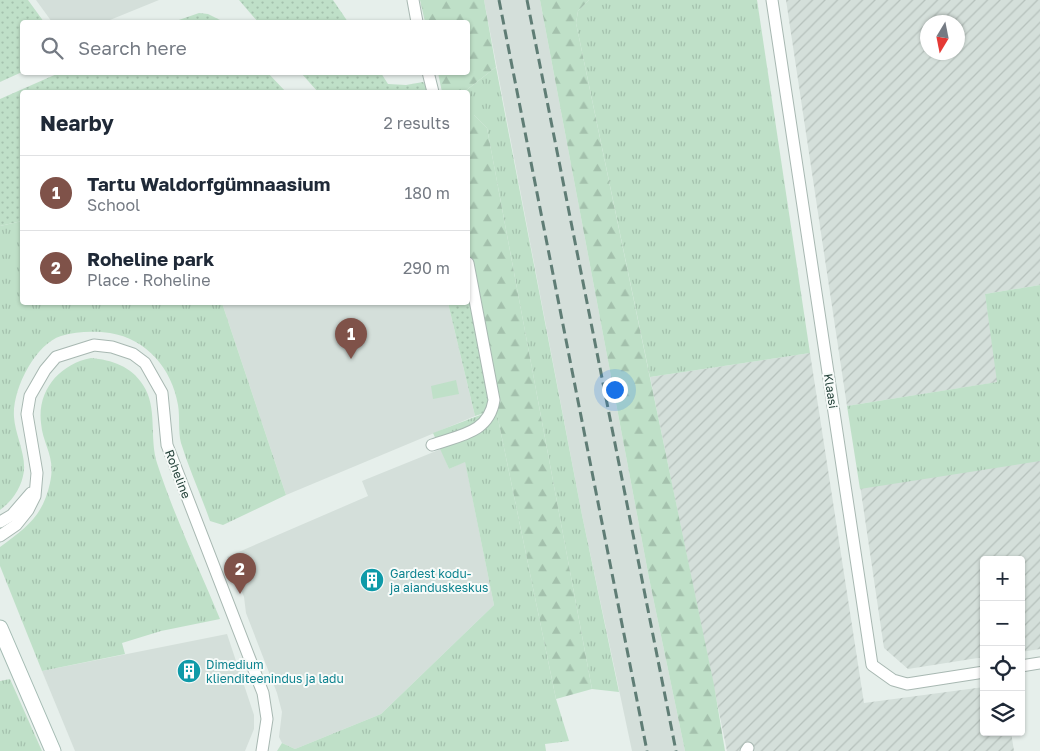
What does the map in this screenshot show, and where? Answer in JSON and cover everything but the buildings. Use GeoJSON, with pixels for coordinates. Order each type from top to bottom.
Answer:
{"type":"FeatureCollection","features":[{"type":"Feature","properties":{"kind":"main road"},"geometry":{"type":"LineString","coordinates":[[0,628],[52,751]]}},
{"type":"Feature","properties":{"kind":"street"},"geometry":{"type":"LineString","coordinates":[[413,0],[417,20]]}},
{"type":"Feature","properties":{"kind":"street","name":"Klaasi"},"geometry":{"type":"LineString","coordinates":[[772,0],[872,665],[893,680],[907,684],[980,673]]}},
{"type":"Feature","properties":{"kind":"street"},"geometry":{"type":"LineString","coordinates":[[429,75],[432,90]]}},
{"type":"Feature","properties":{"kind":"street"},"geometry":{"type":"LineString","coordinates":[[432,446],[479,428],[486,422],[492,412],[494,400],[470,274]]}},
{"type":"Feature","properties":{"kind":"street","name":"Roheline"},"geometry":{"type":"LineString","coordinates":[[0,536],[16,525],[28,510],[35,488],[35,459],[26,414],[30,396],[36,383],[50,364],[56,358],[94,345],[112,347],[133,354],[145,363],[162,393],[166,445],[263,694],[268,720],[262,751]]}},
{"type":"Feature","properties":{"kind":"street"},"geometry":{"type":"LineString","coordinates":[[0,522],[16,511],[35,488]]}},
{"type":"Feature","properties":{"kind":"street"},"geometry":{"type":"LineString","coordinates":[[1025,665],[1040,663]]}},
{"type":"Feature","properties":{"kind":"shaded area"},"geometry":{"type":"Polygon","coordinates":[[[36,0],[159,0],[110,20],[51,20],[36,0]]]}},
{"type":"Feature","properties":{"kind":"shaded area"},"geometry":{"type":"Polygon","coordinates":[[[484,0],[540,0],[649,578],[685,751],[632,751],[582,515],[484,0]]]}},
{"type":"Feature","properties":{"kind":"shaded area"},"geometry":{"type":"Polygon","coordinates":[[[786,0],[1040,0],[1040,285],[985,294],[998,382],[847,406],[786,0]]]}},
{"type":"Feature","properties":{"kind":"shaded area"},"geometry":{"type":"Polygon","coordinates":[[[223,305],[448,305],[475,416],[286,495],[223,305]]]}},
{"type":"Feature","properties":{"kind":"shaded area"},"geometry":{"type":"Polygon","coordinates":[[[810,353],[864,703],[980,688],[980,736],[1012,736],[1014,751],[727,751],[650,377],[810,353]]]}},
{"type":"Feature","properties":{"kind":"shaded area"},"geometry":{"type":"Polygon","coordinates":[[[441,449],[449,469],[465,461],[494,605],[381,714],[295,749],[282,743],[279,737],[282,712],[277,693],[246,613],[244,597],[227,557],[368,496],[362,481],[441,449]]]}},
{"type":"Feature","properties":{"kind":"shaded area"},"geometry":{"type":"Polygon","coordinates":[[[1040,459],[1040,649],[1025,651],[1025,556],[980,556],[980,658],[908,669],[884,648],[860,485],[1040,459]]]}},
{"type":"Feature","properties":{"kind":"shaded area"},"geometry":{"type":"Polygon","coordinates":[[[227,634],[254,715],[254,729],[245,751],[75,751],[42,671],[227,634]]]}},
{"type":"Feature","properties":{"kind":"green space"},"geometry":{"type":"Polygon","coordinates":[[[0,0],[28,0],[43,20],[20,20],[20,73],[0,82],[0,0]]]}},
{"type":"Feature","properties":{"kind":"green space"},"geometry":{"type":"Polygon","coordinates":[[[239,0],[333,0],[347,20],[256,20],[239,0]]]}},
{"type":"Feature","properties":{"kind":"green space"},"geometry":{"type":"Polygon","coordinates":[[[420,0],[484,0],[496,67],[467,90],[442,90],[438,75],[470,75],[470,20],[425,20],[420,0]]]}},
{"type":"Feature","properties":{"kind":"green space"},"geometry":{"type":"Polygon","coordinates":[[[540,0],[589,0],[578,11],[576,23],[714,685],[725,751],[685,751],[649,578],[540,0]]]}},
{"type":"Feature","properties":{"kind":"green space"},"geometry":{"type":"Polygon","coordinates":[[[589,0],[757,0],[810,353],[650,377],[576,23],[578,11],[589,0]]]}},
{"type":"Feature","properties":{"kind":"green space"},"geometry":{"type":"Polygon","coordinates":[[[199,13],[208,14],[220,20],[179,20],[199,13]]]}},
{"type":"Feature","properties":{"kind":"green space"},"geometry":{"type":"Polygon","coordinates":[[[496,67],[582,515],[619,692],[592,689],[487,128],[474,115],[470,115],[470,90],[467,90],[496,67]]]}},
{"type":"Feature","properties":{"kind":"green space"},"geometry":{"type":"Polygon","coordinates":[[[54,75],[270,75],[284,90],[20,90],[54,75]]]}},
{"type":"Feature","properties":{"kind":"green space"},"geometry":{"type":"Polygon","coordinates":[[[303,75],[382,75],[388,84],[406,85],[423,82],[430,90],[316,90],[303,75]]]}},
{"type":"Feature","properties":{"kind":"green space"},"geometry":{"type":"Polygon","coordinates":[[[20,90],[20,221],[0,226],[0,99],[20,90]]]}},
{"type":"Feature","properties":{"kind":"green space"},"geometry":{"type":"Polygon","coordinates":[[[470,115],[474,115],[487,128],[592,689],[556,699],[496,409],[470,268],[470,115]]]}},
{"type":"Feature","properties":{"kind":"green space"},"geometry":{"type":"Polygon","coordinates":[[[20,221],[20,305],[223,305],[286,495],[223,525],[210,521],[181,443],[178,405],[175,392],[164,368],[146,349],[123,336],[110,333],[86,332],[67,334],[51,341],[42,348],[27,369],[14,406],[15,424],[23,454],[23,476],[15,495],[0,510],[0,226],[20,221]]]}},
{"type":"Feature","properties":{"kind":"green space"},"geometry":{"type":"Polygon","coordinates":[[[470,261],[496,409],[475,416],[448,305],[470,305],[470,261]]]}},
{"type":"Feature","properties":{"kind":"green space"},"geometry":{"type":"Polygon","coordinates":[[[1040,285],[1040,461],[860,489],[847,406],[997,382],[985,294],[1040,285]]]}},
{"type":"Feature","properties":{"kind":"green space"},"geometry":{"type":"Polygon","coordinates":[[[91,358],[114,362],[127,369],[138,378],[148,394],[152,413],[157,463],[179,522],[220,619],[161,631],[122,643],[125,654],[42,671],[0,566],[0,547],[18,534],[32,520],[38,513],[47,494],[51,465],[42,431],[41,411],[47,390],[53,380],[70,366],[91,358]]]}},
{"type":"Feature","properties":{"kind":"green space"},"geometry":{"type":"Polygon","coordinates":[[[456,380],[459,394],[433,399],[431,386],[456,380]]]}},
{"type":"Feature","properties":{"kind":"green space"},"geometry":{"type":"Polygon","coordinates":[[[496,409],[556,699],[569,741],[545,744],[546,751],[277,751],[282,743],[295,749],[381,714],[494,605],[465,462],[449,469],[433,433],[496,409]]]}},
{"type":"Feature","properties":{"kind":"green space"},"geometry":{"type":"Polygon","coordinates":[[[10,679],[42,751],[0,751],[0,681],[10,679]]]}},
{"type":"Feature","properties":{"kind":"railway"},"geometry":{"type":"LineString","coordinates":[[499,0],[647,751]]}},
{"type":"Feature","properties":{"kind":"railway"},"geometry":{"type":"LineString","coordinates":[[527,0],[676,751]]}},
{"type":"Feature","properties":{"kind":"place","name":"Tartu Waldorfgümnaasium"},"geometry":{"type":"Point","coordinates":[351,359]}},
{"type":"Feature","properties":{"kind":"place","name":"Gardest kodu- ja aianduskeskus"},"geometry":{"type":"Point","coordinates":[372,580]}},
{"type":"Feature","properties":{"kind":"place","name":"Roheline park"},"geometry":{"type":"Point","coordinates":[240,594]}},
{"type":"Feature","properties":{"kind":"place","name":"Dimedium klienditeenindus ja ladu"},"geometry":{"type":"Point","coordinates":[189,671]}}]}
